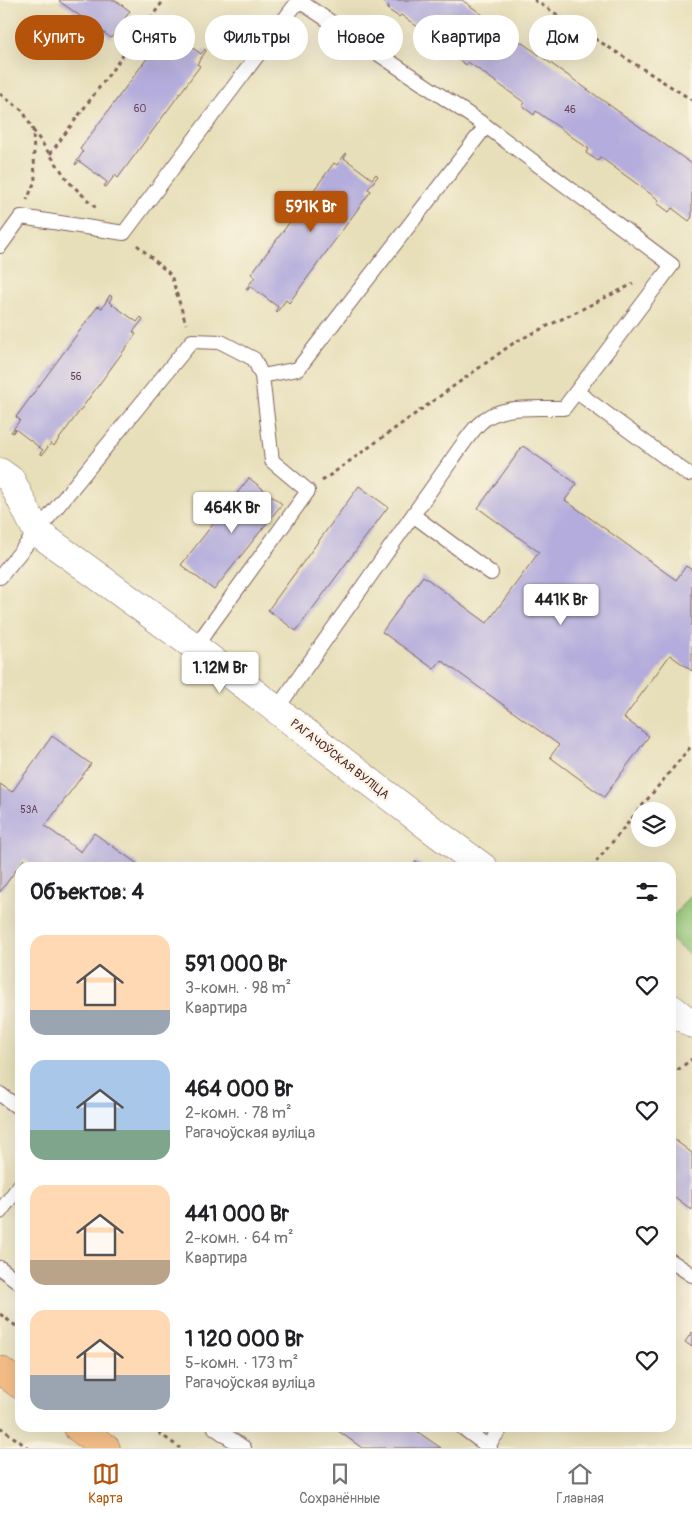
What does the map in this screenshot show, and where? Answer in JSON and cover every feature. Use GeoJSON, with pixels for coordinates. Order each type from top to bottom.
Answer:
{"type":"FeatureCollection","features":[{"type":"Feature","properties":{"kind":"main road"},"geometry":{"type":"LineString","coordinates":[[0,1370],[15,1381]]}},
{"type":"Feature","properties":{"kind":"main road"},"geometry":{"type":"LineString","coordinates":[[84,1432],[106,1448]]}},
{"type":"Feature","properties":{"kind":"street","name":"РАГАЧОЎСКАЯ ВУЛІЦА"},"geometry":{"type":"LineString","coordinates":[[0,472],[11,480],[37,532],[195,647],[476,862]]}},
{"type":"Feature","properties":{"kind":"street"},"geometry":{"type":"LineString","coordinates":[[676,1012],[692,1024]]}},
{"type":"Feature","properties":{"kind":"lane"},"geometry":{"type":"LineString","coordinates":[[0,246],[20,217],[124,234],[298,0],[486,126],[672,265],[564,408],[512,409],[490,416],[480,423],[413,514],[276,710]]}},
{"type":"Feature","properties":{"kind":"lane"},"geometry":{"type":"LineString","coordinates":[[262,376],[298,369],[486,126]]}},
{"type":"Feature","properties":{"kind":"lane"},"geometry":{"type":"LineString","coordinates":[[0,577],[192,341],[221,342],[254,359],[262,376],[272,461],[308,491],[195,647]]}},
{"type":"Feature","properties":{"kind":"lane"},"geometry":{"type":"LineString","coordinates":[[577,392],[688,474]]}},
{"type":"Feature","properties":{"kind":"lane"},"geometry":{"type":"LineString","coordinates":[[413,514],[492,573]]}},
{"type":"Feature","properties":{"kind":"lane"},"geometry":{"type":"LineString","coordinates":[[0,1094],[15,1105]]}},
{"type":"Feature","properties":{"kind":"lane"},"geometry":{"type":"LineString","coordinates":[[0,1212],[15,1192]]}},
{"type":"Feature","properties":{"kind":"lane"},"geometry":{"type":"LineString","coordinates":[[676,1264],[692,1275]]}},
{"type":"Feature","properties":{"kind":"lane"},"geometry":{"type":"LineString","coordinates":[[0,1268],[15,1280]]}},
{"type":"Feature","properties":{"kind":"lane"},"geometry":{"type":"LineString","coordinates":[[221,1432],[244,1448]]}},
{"type":"Feature","properties":{"kind":"lane"},"geometry":{"type":"LineString","coordinates":[[467,1432],[488,1447],[498,1432]]}},
{"type":"Feature","properties":{"kind":"path"},"geometry":{"type":"LineString","coordinates":[[50,154],[164,0]]}},
{"type":"Feature","properties":{"kind":"path"},"geometry":{"type":"LineString","coordinates":[[534,0],[692,100]]}},
{"type":"Feature","properties":{"kind":"path"},"geometry":{"type":"LineString","coordinates":[[0,94],[23,111],[33,130],[35,181],[20,217]]}},
{"type":"Feature","properties":{"kind":"path"},"geometry":{"type":"LineString","coordinates":[[308,491],[515,342],[637,282]]}},
{"type":"Feature","properties":{"kind":"path"},"geometry":{"type":"LineString","coordinates":[[596,862],[692,745]]}},
{"type":"Feature","properties":{"kind":"path"},"geometry":{"type":"LineString","coordinates":[[676,1071],[692,1059]]}},
{"type":"Feature","properties":{"kind":"path"},"geometry":{"type":"LineString","coordinates":[[0,1314],[15,1325]]}},
{"type":"Feature","properties":{"kind":"path"},"geometry":{"type":"LineString","coordinates":[[0,1427],[28,1448]]}},
{"type":"Feature","properties":{"kind":"path"},"geometry":{"type":"LineString","coordinates":[[158,1432],[180,1448]]}},
{"type":"Feature","properties":{"kind":"green space"},"geometry":{"type":"Polygon","coordinates":[[[692,893],[692,957],[676,944],[676,913],[692,893]]]}},
{"type":"Feature","properties":{"kind":"building"},"geometry":{"type":"Polygon","coordinates":[[[115,0],[130,11],[127,15],[114,15],[114,34],[111,38],[104,33],[104,15],[79,15],[59,1],[115,0]]]}},
{"type":"Feature","properties":{"kind":"building"},"geometry":{"type":"Polygon","coordinates":[[[380,0],[462,0],[483,15],[413,15],[413,24],[403,15],[396,15],[387,9],[389,6],[380,0]]]}},
{"type":"Feature","properties":{"kind":"building"},"geometry":{"type":"Polygon","coordinates":[[[519,41],[529,48],[529,60],[546,60],[692,164],[692,217],[689,221],[672,208],[669,212],[657,203],[659,200],[600,157],[598,161],[586,153],[589,149],[536,111],[534,115],[522,106],[525,103],[468,62],[466,65],[459,60],[519,60],[519,41]]]}},
{"type":"Feature","properties":{"kind":"building"},"geometry":{"type":"Polygon","coordinates":[[[205,49],[205,52],[197,64],[200,66],[118,178],[115,175],[106,187],[104,186],[107,182],[79,161],[76,165],[83,152],[80,149],[146,60],[195,60],[195,50],[201,54],[205,49]]]}},
{"type":"Feature","properties":{"kind":"building"},"geometry":{"type":"Polygon","coordinates":[[[346,153],[344,158],[372,179],[376,174],[378,176],[368,189],[371,191],[289,303],[286,300],[277,312],[278,307],[250,286],[248,290],[246,289],[255,277],[251,274],[334,163],[337,165],[346,153]]]}},
{"type":"Feature","properties":{"kind":"building"},"geometry":{"type":"Polygon","coordinates":[[[110,295],[112,297],[109,302],[137,322],[141,317],[143,319],[133,332],[136,334],[54,446],[51,443],[42,455],[40,453],[43,450],[15,429],[13,433],[11,432],[20,420],[16,417],[98,306],[102,308],[110,295]]]}},
{"type":"Feature","properties":{"kind":"building"},"geometry":{"type":"Polygon","coordinates":[[[523,446],[577,484],[565,500],[676,580],[686,566],[692,570],[692,671],[670,655],[624,718],[649,736],[604,797],[550,757],[559,745],[441,660],[434,669],[382,632],[423,576],[487,623],[539,552],[478,508],[523,446]]]}},
{"type":"Feature","properties":{"kind":"building"},"geometry":{"type":"Polygon","coordinates":[[[249,478],[282,504],[214,590],[181,565],[249,478]]]}},
{"type":"Feature","properties":{"kind":"building"},"geometry":{"type":"Polygon","coordinates":[[[359,486],[388,507],[296,631],[268,610],[359,486]]]}},
{"type":"Feature","properties":{"kind":"building"},"geometry":{"type":"Polygon","coordinates":[[[52,736],[91,764],[45,826],[81,852],[94,833],[135,862],[28,862],[24,859],[22,862],[15,862],[15,871],[0,892],[0,784],[12,792],[52,736]]]}},
{"type":"Feature","properties":{"kind":"building"},"geometry":{"type":"Polygon","coordinates":[[[676,1141],[692,1153],[692,1210],[676,1198],[676,1141]]]}},
{"type":"Feature","properties":{"kind":"building"},"geometry":{"type":"Polygon","coordinates":[[[692,1332],[692,1347],[685,1342],[692,1332]]]}},
{"type":"Feature","properties":{"kind":"building"},"geometry":{"type":"Polygon","coordinates":[[[340,1432],[418,1432],[441,1448],[362,1448],[340,1432]]]}}]}
